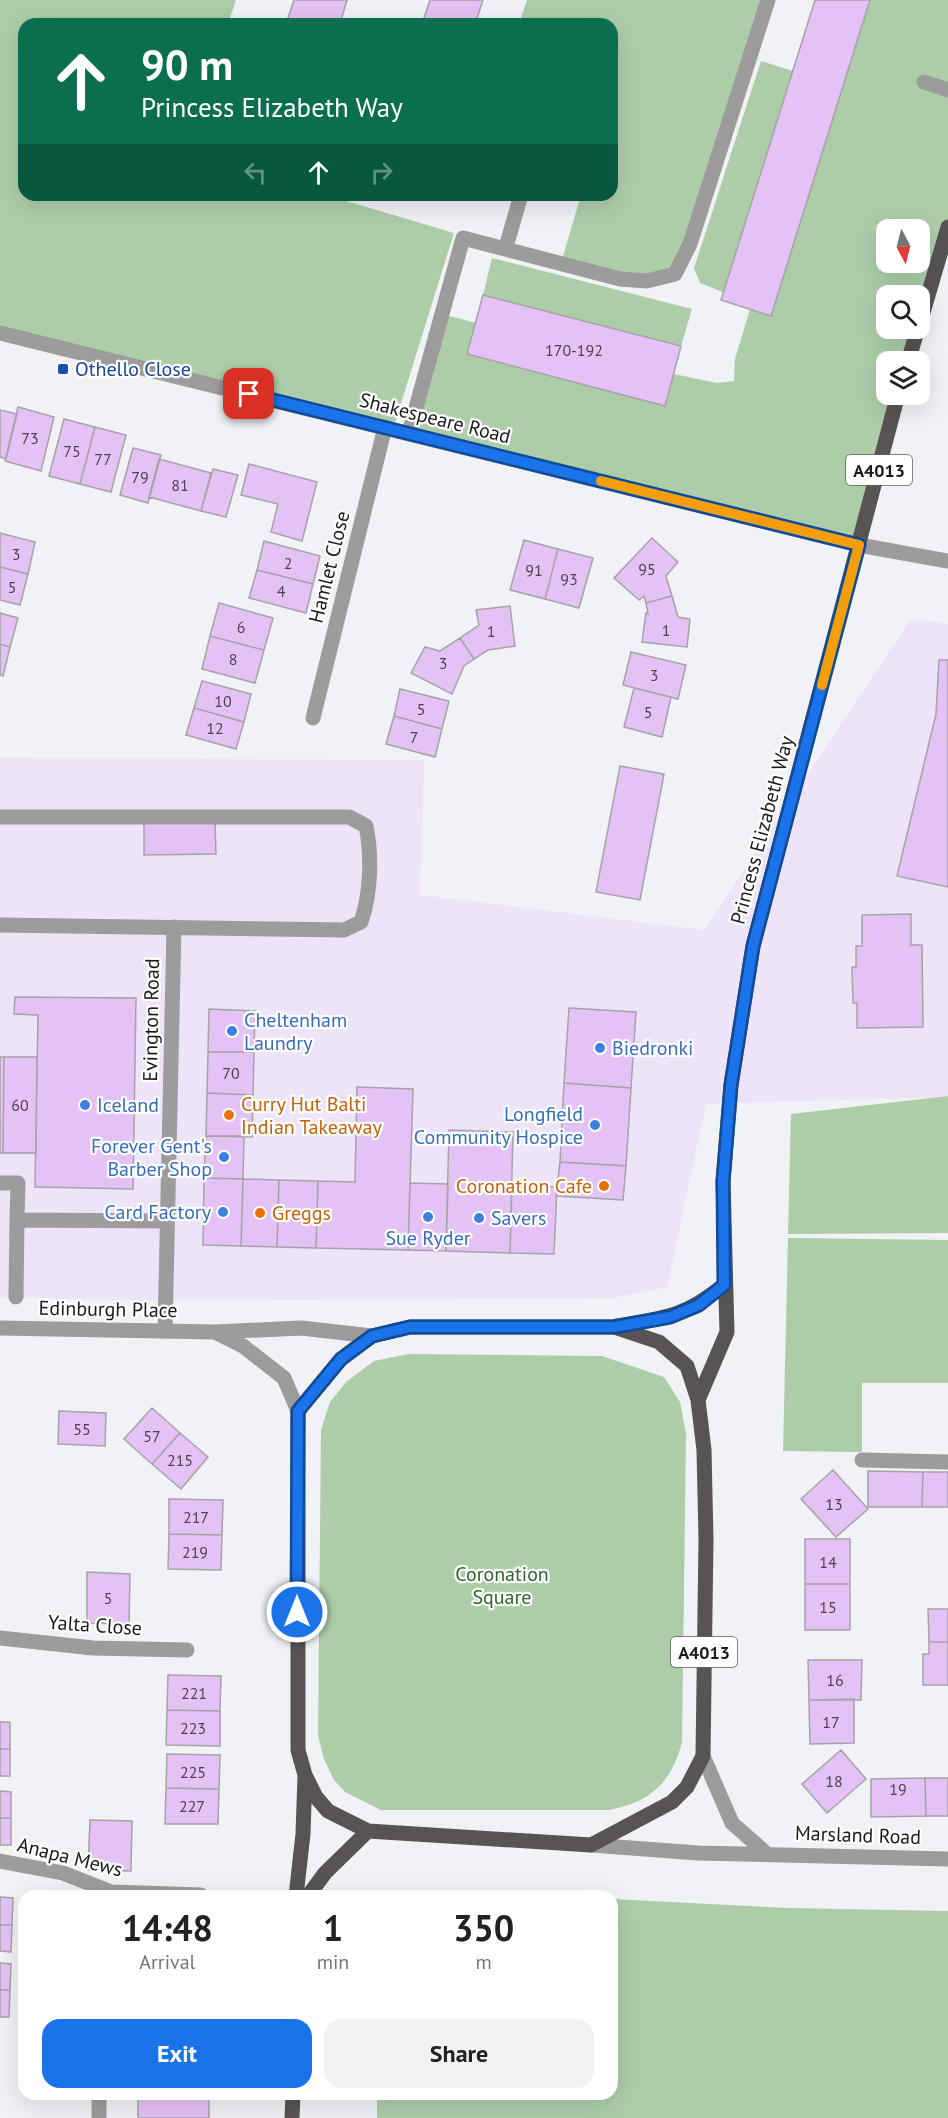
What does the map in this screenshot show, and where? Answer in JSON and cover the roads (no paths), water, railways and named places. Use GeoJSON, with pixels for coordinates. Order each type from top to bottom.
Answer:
{"type":"FeatureCollection","features":[{"type":"Feature","properties":{"kind":"main road"},"geometry":{"type":"LineString","coordinates":[[930,289],[948,227]]}},
{"type":"Feature","properties":{"kind":"main road","name":"Princess Elizabeth Way"},"geometry":{"type":"LineString","coordinates":[[698,1400],[727,1332],[723,1181],[731,1085],[753,946],[895,405]]}},
{"type":"Feature","properties":{"kind":"main road","name":"A4013"},"geometry":{"type":"LineString","coordinates":[[298,1411],[341,1359],[372,1336],[410,1327],[614,1327],[670,1317],[699,1305],[724,1285]]}},
{"type":"Feature","properties":{"kind":"main road","name":"A4013"},"geometry":{"type":"LineString","coordinates":[[591,1845],[672,1802],[687,1786],[703,1756],[706,1539],[704,1450],[698,1400],[687,1366],[659,1342],[614,1327]]}},
{"type":"Feature","properties":{"kind":"main road"},"geometry":{"type":"LineString","coordinates":[[297,1890],[303,1834],[305,1775],[298,1738],[298,1411]]}},
{"type":"Feature","properties":{"kind":"main road"},"geometry":{"type":"LineString","coordinates":[[305,1775],[316,1797],[328,1811],[368,1831],[591,1845]]}},
{"type":"Feature","properties":{"kind":"main road"},"geometry":{"type":"LineString","coordinates":[[313,1890],[325,1874],[368,1831]]}},
{"type":"Feature","properties":{"kind":"main road"},"geometry":{"type":"LineString","coordinates":[[292,2100],[292,2118]]}},
{"type":"Feature","properties":{"kind":"street"},"geometry":{"type":"LineString","coordinates":[[409,433],[463,238],[506,247],[620,279],[647,280],[675,274],[682,265],[690,244],[768,0]]}},
{"type":"Feature","properties":{"kind":"street"},"geometry":{"type":"LineString","coordinates":[[924,82],[948,90]]}},
{"type":"Feature","properties":{"kind":"street"},"geometry":{"type":"LineString","coordinates":[[506,247],[519,201]]}},
{"type":"Feature","properties":{"kind":"street","name":"Shakespeare Road"},"geometry":{"type":"LineString","coordinates":[[0,333],[385,426],[859,545],[948,561]]}},
{"type":"Feature","properties":{"kind":"street","name":"Hamlet Close"},"geometry":{"type":"LineString","coordinates":[[313,718],[385,426]]}},
{"type":"Feature","properties":{"kind":"street"},"geometry":{"type":"LineString","coordinates":[[0,817],[349,817],[366,826],[369,840],[368,904],[361,922],[344,930],[0,925]]}},
{"type":"Feature","properties":{"kind":"street","name":"Evington Road"},"geometry":{"type":"LineString","coordinates":[[165,1331],[174,927]]}},
{"type":"Feature","properties":{"kind":"street"},"geometry":{"type":"LineString","coordinates":[[0,1183],[18,1183],[16,1297]]}},
{"type":"Feature","properties":{"kind":"street"},"geometry":{"type":"LineString","coordinates":[[17,1220],[167,1221]]}},
{"type":"Feature","properties":{"kind":"street","name":"Edinburgh Place"},"geometry":{"type":"LineString","coordinates":[[0,1328],[215,1332],[301,1328],[372,1336]]}},
{"type":"Feature","properties":{"kind":"street","name":"Edinburgh Place"},"geometry":{"type":"LineString","coordinates":[[215,1332],[243,1346],[284,1378],[298,1411]]}},
{"type":"Feature","properties":{"kind":"street"},"geometry":{"type":"LineString","coordinates":[[862,1460],[948,1462]]}},
{"type":"Feature","properties":{"kind":"street","name":"Yalta Close"},"geometry":{"type":"LineString","coordinates":[[0,1638],[93,1648],[187,1650]]}},
{"type":"Feature","properties":{"kind":"street"},"geometry":{"type":"LineString","coordinates":[[703,1756],[732,1823],[766,1854]]}},
{"type":"Feature","properties":{"kind":"street","name":"Marsland Road"},"geometry":{"type":"LineString","coordinates":[[591,1845],[698,1853],[948,1859]]}},
{"type":"Feature","properties":{"kind":"street","name":"Anapa Mews"},"geometry":{"type":"LineString","coordinates":[[0,1861],[63,1873],[106,1890]]}},
{"type":"Feature","properties":{"kind":"street"},"geometry":{"type":"LineString","coordinates":[[99,2100],[99,2118]]}},
{"type":"Feature","properties":{"kind":"place","name":"Othello Close"},"geometry":{"type":"Point","coordinates":[63,369]}},
{"type":"Feature","properties":{"kind":"place","name":"Cheltenham Laundry"},"geometry":{"type":"Point","coordinates":[232,1031]}},
{"type":"Feature","properties":{"kind":"place","name":"Biedronki"},"geometry":{"type":"Point","coordinates":[600,1048]}},
{"type":"Feature","properties":{"kind":"place","name":"Iceland"},"geometry":{"type":"Point","coordinates":[85,1105]}},
{"type":"Feature","properties":{"kind":"place","name":"Curry Hut Balti Indian Takeaway"},"geometry":{"type":"Point","coordinates":[229,1115]}},
{"type":"Feature","properties":{"kind":"place","name":"Longfield Community Hospice"},"geometry":{"type":"Point","coordinates":[595,1125]}},
{"type":"Feature","properties":{"kind":"place","name":"Forever Gent's Barber Shop"},"geometry":{"type":"Point","coordinates":[224,1157]}},
{"type":"Feature","properties":{"kind":"place","name":"Coronation Cafe"},"geometry":{"type":"Point","coordinates":[604,1186]}},
{"type":"Feature","properties":{"kind":"place","name":"Card Factory"},"geometry":{"type":"Point","coordinates":[223,1212]}},
{"type":"Feature","properties":{"kind":"place","name":"Greggs"},"geometry":{"type":"Point","coordinates":[260,1213]}},
{"type":"Feature","properties":{"kind":"place","name":"Sue Ryder"},"geometry":{"type":"Point","coordinates":[428,1217]}},
{"type":"Feature","properties":{"kind":"place","name":"Savers"},"geometry":{"type":"Point","coordinates":[479,1218]}},
{"type":"Feature","properties":{"kind":"park label","name":"Coronation Square"},"geometry":{"type":"Point","coordinates":[502,1586]}}]}
